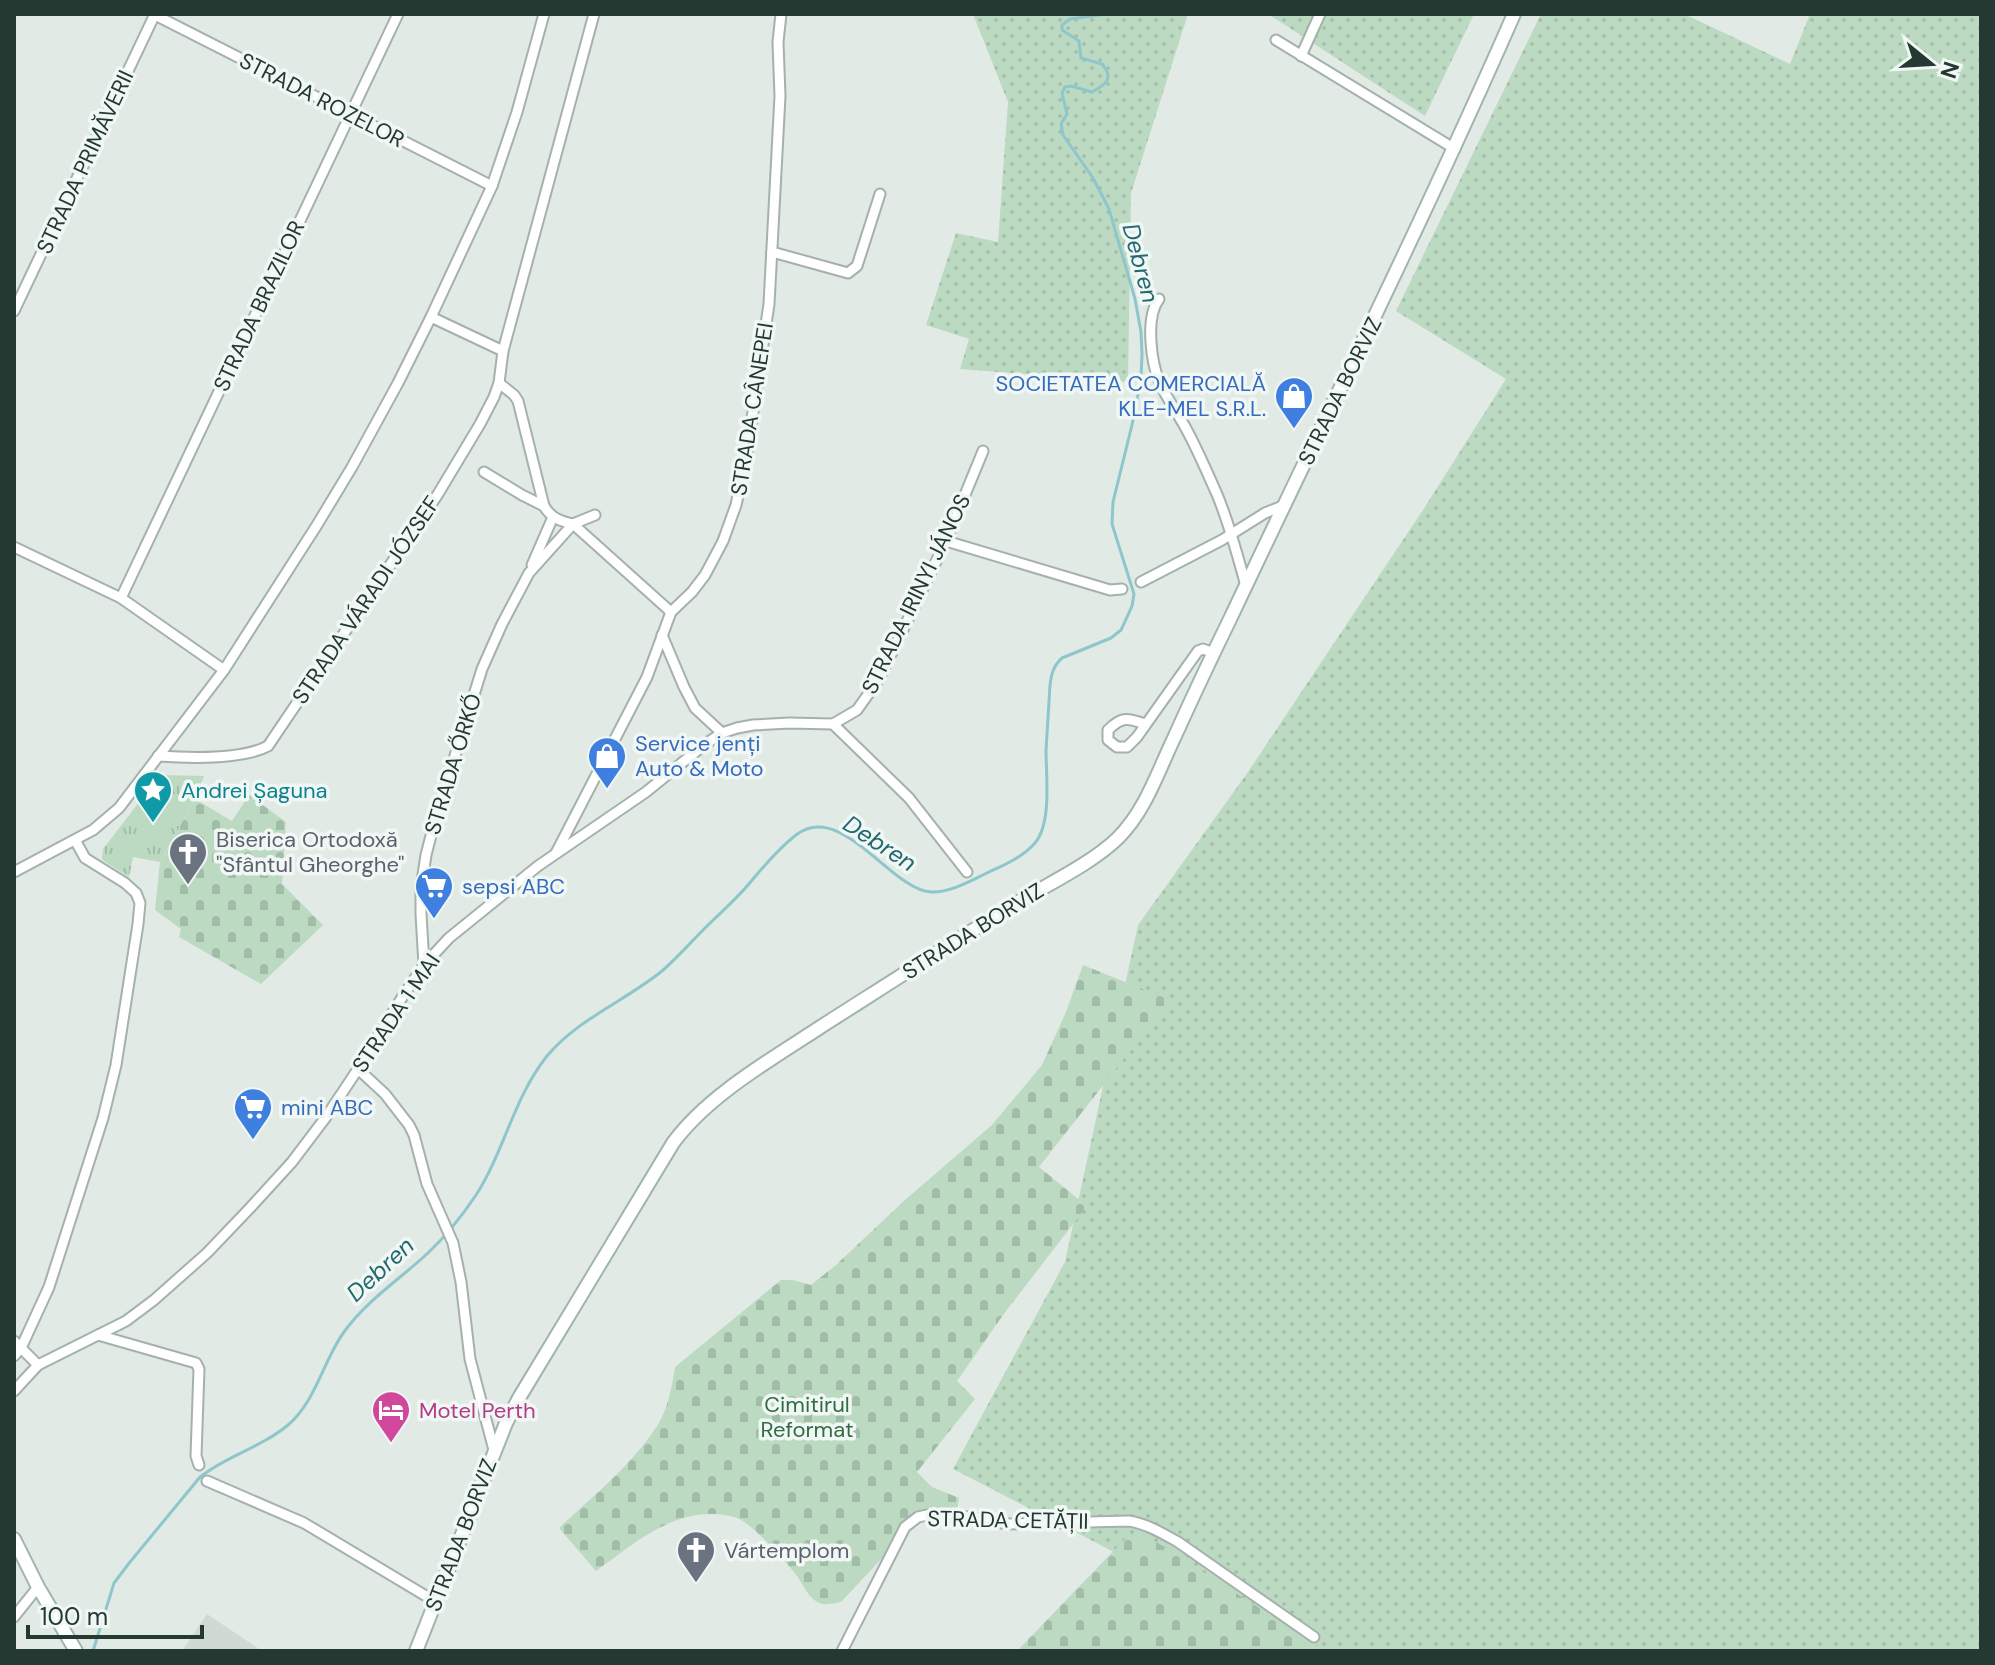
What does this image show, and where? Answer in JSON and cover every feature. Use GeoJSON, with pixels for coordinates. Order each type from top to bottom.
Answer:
{"type":"FeatureCollection","features":[{"type":"Feature","properties":{"kind":"main road","name":"STRADA BORVIZ"},"geometry":{"type":"LineString","coordinates":[[416,1651],[494,1450],[519,1398],[685,1127],[716,1099],[797,1042],[954,941],[1101,852],[1130,825],[1142,807],[1455,149],[1514,14]]}},
{"type":"Feature","properties":{"kind":"main road"},"geometry":{"type":"LineString","coordinates":[[14,1539],[76,1651]]}},
{"type":"Feature","properties":{"kind":"street","name":"STRADA ROZELOR"},"geometry":{"type":"LineString","coordinates":[[154,14],[492,186]]}},
{"type":"Feature","properties":{"kind":"street","name":"STRADA PRIMĂVERII"},"geometry":{"type":"LineString","coordinates":[[14,311],[154,14]]}},
{"type":"Feature","properties":{"kind":"street","name":"STRADA BRAZILOR"},"geometry":{"type":"LineString","coordinates":[[121,598],[398,14]]}},
{"type":"Feature","properties":{"kind":"street"},"geometry":{"type":"LineString","coordinates":[[14,872],[93,830],[113,814],[224,670],[282,581],[352,467],[398,383],[492,186],[510,135],[544,14]]}},
{"type":"Feature","properties":{"kind":"street","name":"STRADA VÁRADI JÓZSEF"},"geometry":{"type":"LineString","coordinates":[[158,756],[193,758],[252,752],[268,746],[438,494],[480,424],[499,383],[503,351],[594,14]]}},
{"type":"Feature","properties":{"kind":"street","name":"STRADA CÂNEPEI"},"geometry":{"type":"LineString","coordinates":[[556,853],[647,677],[671,612],[705,575],[723,541],[736,505],[746,459],[769,304],[781,14]]}},
{"type":"Feature","properties":{"kind":"street"},"geometry":{"type":"LineString","coordinates":[[1301,56],[1320,14]]}},
{"type":"Feature","properties":{"kind":"street"},"geometry":{"type":"LineString","coordinates":[[1276,40],[1455,149]]}},
{"type":"Feature","properties":{"kind":"street"},"geometry":{"type":"LineString","coordinates":[[772,252],[848,273],[857,266],[880,194]]}},
{"type":"Feature","properties":{"kind":"street"},"geometry":{"type":"LineString","coordinates":[[1159,299],[1151,320],[1152,348],[1160,383],[1187,429],[1217,494],[1246,586]]}},
{"type":"Feature","properties":{"kind":"street"},"geometry":{"type":"LineString","coordinates":[[431,317],[503,351]]}},
{"type":"Feature","properties":{"kind":"street"},"geometry":{"type":"LineString","coordinates":[[499,383],[518,401],[544,506]]}},
{"type":"Feature","properties":{"kind":"street","name":"STRADA IRINYI JÁNOS"},"geometry":{"type":"LineString","coordinates":[[833,724],[857,710],[879,679],[946,541],[983,451]]}},
{"type":"Feature","properties":{"kind":"street"},"geometry":{"type":"LineString","coordinates":[[484,472],[544,506],[553,517],[573,524],[671,612]]}},
{"type":"Feature","properties":{"kind":"street"},"geometry":{"type":"LineString","coordinates":[[1141,582],[1285,505]]}},
{"type":"Feature","properties":{"kind":"street","name":"STRADA ŐRKŐ"},"geometry":{"type":"LineString","coordinates":[[529,573],[573,524],[595,515]]}},
{"type":"Feature","properties":{"kind":"street","name":"STRADA ŐRKŐ"},"geometry":{"type":"LineString","coordinates":[[424,965],[421,888],[435,820],[482,669],[553,517]]}},
{"type":"Feature","properties":{"kind":"street"},"geometry":{"type":"LineString","coordinates":[[946,541],[1110,590],[1122,589]]}},
{"type":"Feature","properties":{"kind":"street"},"geometry":{"type":"LineString","coordinates":[[15,550],[121,598],[224,670]]}},
{"type":"Feature","properties":{"kind":"street"},"geometry":{"type":"LineString","coordinates":[[662,634],[695,708],[722,733]]}},
{"type":"Feature","properties":{"kind":"street"},"geometry":{"type":"LineString","coordinates":[[1145,724],[1198,651],[1203,649],[1214,653]]}},
{"type":"Feature","properties":{"kind":"street"},"geometry":{"type":"LineString","coordinates":[[833,724],[909,798],[967,872]]}},
{"type":"Feature","properties":{"kind":"street","name":"STRADA 1 MAI"},"geometry":{"type":"LineString","coordinates":[[14,1391],[38,1365],[135,1314],[207,1253],[292,1162],[326,1117],[424,965],[449,938],[556,853],[646,792],[722,733],[753,725],[833,724]]}},
{"type":"Feature","properties":{"kind":"street"},"geometry":{"type":"LineString","coordinates":[[38,1365],[16,1348],[49,1287],[103,1118],[116,1065],[140,903],[136,893],[125,883],[85,858],[75,840]]}},
{"type":"Feature","properties":{"kind":"street"},"geometry":{"type":"LineString","coordinates":[[358,1069],[385,1094],[409,1125],[427,1184],[453,1243],[470,1359],[494,1450]]}},
{"type":"Feature","properties":{"kind":"street"},"geometry":{"type":"LineString","coordinates":[[98,1335],[196,1363],[199,1369],[196,1456],[199,1465]]}},
{"type":"Feature","properties":{"kind":"street"},"geometry":{"type":"LineString","coordinates":[[207,1481],[304,1523],[436,1602]]}},
{"type":"Feature","properties":{"kind":"street","name":"STRADA CETĂȚII"},"geometry":{"type":"LineString","coordinates":[[842,1651],[905,1527],[918,1517],[932,1514],[1008,1524],[1137,1522],[1178,1542],[1314,1637]]}},
{"type":"Feature","properties":{"kind":"street"},"geometry":{"type":"LineString","coordinates":[[14,1617],[38,1587]]}},
{"type":"Feature","properties":{"kind":"shaded area"},"geometry":{"type":"Polygon","coordinates":[[[207,1614],[262,1651],[182,1651],[207,1614]]]}},
{"type":"Feature","properties":{"kind":"green space"},"geometry":{"type":"Polygon","coordinates":[[[973,14],[1188,14],[1131,193],[1128,382],[960,369],[969,339],[926,325],[956,233],[998,242],[1008,102],[973,14]]]}},
{"type":"Feature","properties":{"kind":"green space"},"geometry":{"type":"Polygon","coordinates":[[[1268,14],[1474,14],[1425,116],[1268,14]]]}},
{"type":"Feature","properties":{"kind":"green space"},"geometry":{"type":"Polygon","coordinates":[[[1541,14],[1684,14],[1790,64],[1810,14],[1981,14],[1981,1651],[1306,1651],[953,1469],[1065,1262],[1138,925],[1248,772],[1423,510],[1506,379],[1396,311],[1541,14]]]}},
{"type":"Feature","properties":{"kind":"green space"},"geometry":{"type":"Polygon","coordinates":[[[160,775],[204,776],[195,799],[160,862],[133,857],[129,877],[102,859],[103,849],[160,775]]]}},
{"type":"Feature","properties":{"kind":"green space"},"geometry":{"type":"Polygon","coordinates":[[[249,795],[286,822],[282,884],[323,925],[261,984],[179,937],[181,929],[155,910],[160,862],[195,799],[232,821],[249,795]]]}},
{"type":"Feature","properties":{"kind":"green space","name":"Cimitirul Reformat"},"geometry":{"type":"Polygon","coordinates":[[[1083,965],[1170,1000],[1039,1167],[1087,1206],[1003,1315],[957,1381],[975,1399],[917,1472],[932,1487],[959,1498],[956,1515],[931,1511],[911,1516],[899,1525],[885,1555],[841,1602],[832,1604],[813,1599],[783,1559],[747,1524],[738,1518],[723,1515],[695,1515],[664,1525],[596,1571],[559,1528],[611,1480],[647,1440],[664,1412],[675,1367],[781,1280],[811,1285],[992,1125],[1042,1065],[1083,965]]]}},
{"type":"Feature","properties":{"kind":"green space"},"geometry":{"type":"Polygon","coordinates":[[[1136,1534],[1147,1536],[1326,1651],[1017,1651],[1127,1537],[1136,1534]]]}},
{"type":"Feature","properties":{"kind":"waterway","name":"Debren"},"geometry":{"type":"LineString","coordinates":[[93,1651],[114,1583],[200,1477],[288,1425],[306,1404],[337,1343],[353,1321],[428,1253],[459,1218],[486,1178],[517,1107],[547,1056],[573,1031],[662,971],[790,840],[813,827],[830,829],[848,837],[916,888],[931,892],[968,882],[1013,860],[1035,843],[1046,812],[1046,750],[1052,673],[1062,658],[1111,638],[1121,630],[1134,594],[1112,524],[1113,502],[1141,378],[1141,332],[1135,299],[1109,209],[1093,178],[1063,135],[1061,124],[1067,114],[1062,93],[1065,87],[1092,92],[1108,78],[1102,64],[1081,58],[1079,41],[1062,30],[1062,25],[1070,19],[1106,14]]}},
{"type":"Feature","properties":{"kind":"place","name":"SOCIETATEA COMERCIALĂ KLE-MEL S.R.L."},"geometry":{"type":"Point","coordinates":[1294,430]}},
{"type":"Feature","properties":{"kind":"place","name":"Service jenți Auto & Moto"},"geometry":{"type":"Point","coordinates":[607,790]}},
{"type":"Feature","properties":{"kind":"place","name":"Andrei Șaguna"},"geometry":{"type":"Point","coordinates":[153,824]}},
{"type":"Feature","properties":{"kind":"place","name":"Biserica Ortodoxă \"Sfântul Gheorghe\""},"geometry":{"type":"Point","coordinates":[188,886]}},
{"type":"Feature","properties":{"kind":"place","name":"sepsi ABC"},"geometry":{"type":"Point","coordinates":[434,920]}},
{"type":"Feature","properties":{"kind":"place","name":"mini ABC"},"geometry":{"type":"Point","coordinates":[253,1141]}},
{"type":"Feature","properties":{"kind":"place","name":"Motel Perth"},"geometry":{"type":"Point","coordinates":[391,1444]}},
{"type":"Feature","properties":{"kind":"place","name":"Vártemplom"},"geometry":{"type":"Point","coordinates":[696,1584]}}]}
